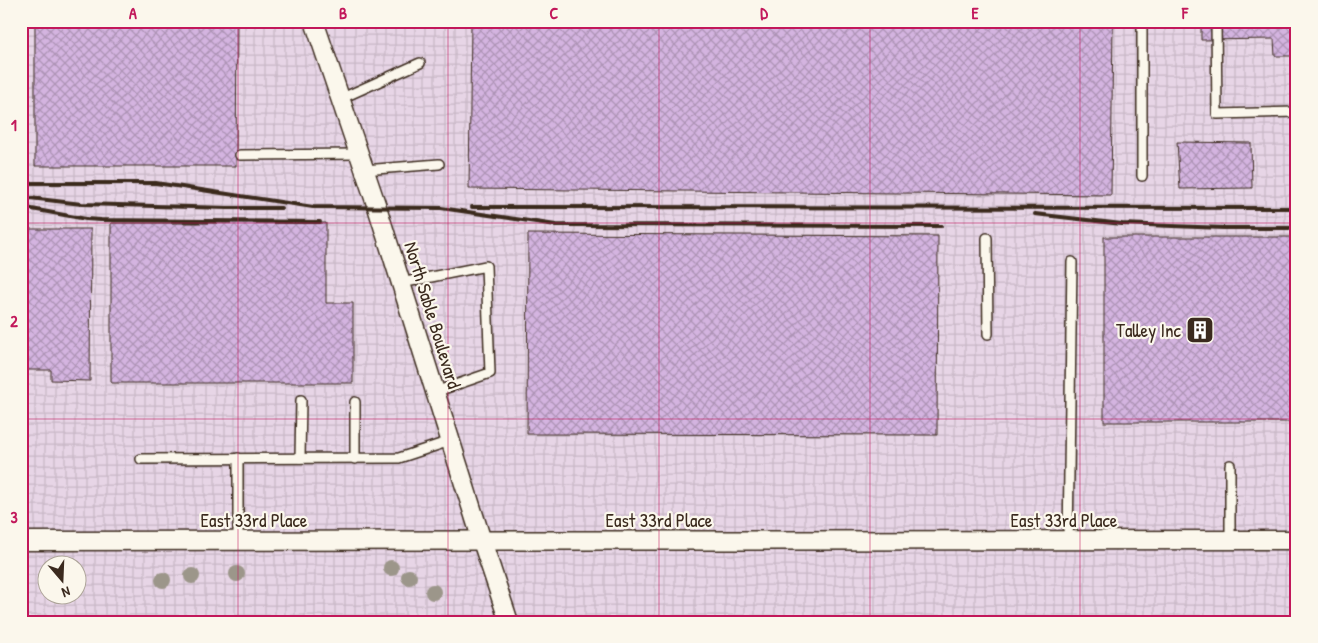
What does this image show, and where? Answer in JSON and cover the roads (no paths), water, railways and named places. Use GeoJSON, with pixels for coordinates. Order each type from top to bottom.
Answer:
{"type":"FeatureCollection","features":[{"type":"Feature","properties":{"kind":"street","name":"North Sable Boulevard"},"geometry":{"type":"LineString","coordinates":[[314,21],[401,283],[509,622]]}},
{"type":"Feature","properties":{"kind":"street","name":"East 33rd Place"},"geometry":{"type":"LineString","coordinates":[[21,541],[1297,540]]}},
{"type":"Feature","properties":{"kind":"lane"},"geometry":{"type":"LineString","coordinates":[[1142,21],[1142,176]]}},
{"type":"Feature","properties":{"kind":"lane"},"geometry":{"type":"LineString","coordinates":[[1216,21],[1217,114],[1297,112]]}},
{"type":"Feature","properties":{"kind":"lane"},"geometry":{"type":"LineString","coordinates":[[340,100],[420,63]]}},
{"type":"Feature","properties":{"kind":"lane"},"geometry":{"type":"LineString","coordinates":[[240,155],[361,162],[439,164]]}},
{"type":"Feature","properties":{"kind":"lane"},"geometry":{"type":"LineString","coordinates":[[987,238],[988,334]]}},
{"type":"Feature","properties":{"kind":"lane"},"geometry":{"type":"LineString","coordinates":[[1068,541],[1072,262]]}},
{"type":"Feature","properties":{"kind":"lane"},"geometry":{"type":"LineString","coordinates":[[401,283],[486,266],[490,373],[435,392]]}},
{"type":"Feature","properties":{"kind":"lane"},"geometry":{"type":"LineString","coordinates":[[300,458],[301,400]]}},
{"type":"Feature","properties":{"kind":"lane"},"geometry":{"type":"LineString","coordinates":[[355,459],[356,402]]}},
{"type":"Feature","properties":{"kind":"lane"},"geometry":{"type":"LineString","coordinates":[[141,458],[399,458],[450,441]]}},
{"type":"Feature","properties":{"kind":"lane"},"geometry":{"type":"LineString","coordinates":[[238,458],[238,542]]}},
{"type":"Feature","properties":{"kind":"lane"},"geometry":{"type":"LineString","coordinates":[[1230,465],[1230,540]]}},
{"type":"Feature","properties":{"kind":"railway"},"geometry":{"type":"LineString","coordinates":[[29,183],[156,183],[313,207],[441,208],[556,225],[941,226]]}},
{"type":"Feature","properties":{"kind":"railway"},"geometry":{"type":"LineString","coordinates":[[21,197],[82,204],[281,208]]}},
{"type":"Feature","properties":{"kind":"railway"},"geometry":{"type":"LineString","coordinates":[[21,207],[101,220],[320,222]]}},
{"type":"Feature","properties":{"kind":"railway"},"geometry":{"type":"LineString","coordinates":[[472,207],[1297,208]]}},
{"type":"Feature","properties":{"kind":"railway"},"geometry":{"type":"LineString","coordinates":[[1035,214],[1122,224],[1223,228],[1297,228]]}},
{"type":"Feature","properties":{"kind":"place","name":"Talley Inc"},"geometry":{"type":"Point","coordinates":[1200,330]}}]}
